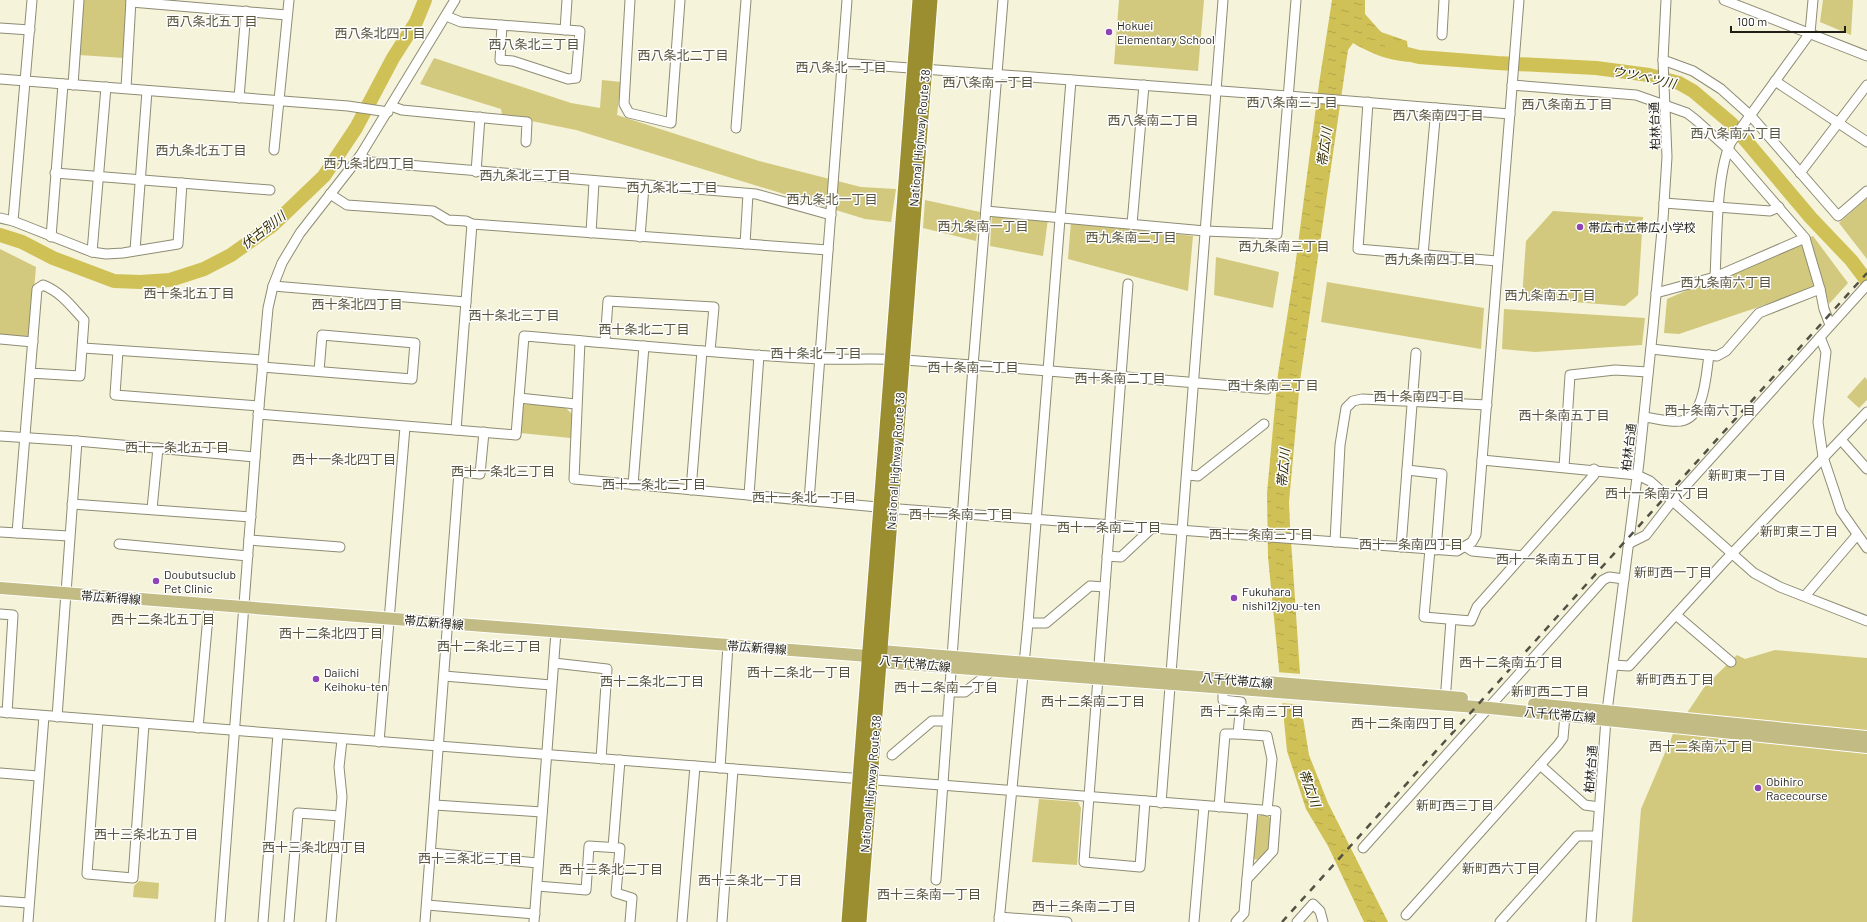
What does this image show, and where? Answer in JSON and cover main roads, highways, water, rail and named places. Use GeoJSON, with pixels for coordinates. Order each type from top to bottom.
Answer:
{"type":"FeatureCollection","features":[{"type":"Feature","properties":{"kind":"highway","name":"National Highway Route 38"},"geometry":{"type":"LineString","coordinates":[[848,922],[881,656],[886,507],[919,68],[919,0]]}},
{"type":"Feature","properties":{"kind":"highway","name":"National Highway Route 38"},"geometry":{"type":"LineString","coordinates":[[919,68],[931,0]]}},
{"type":"Feature","properties":{"kind":"highway","name":"National Highway Route 38"},"geometry":{"type":"LineString","coordinates":[[860,922],[868,656],[886,507]]}},
{"type":"Feature","properties":{"kind":"main road","name":"帯広新得線"},"geometry":{"type":"LineString","coordinates":[[0,588],[868,656]]}},
{"type":"Feature","properties":{"kind":"main road","name":"八千代帯広線"},"geometry":{"type":"LineString","coordinates":[[868,656],[1493,704],[1867,737]]}},
{"type":"Feature","properties":{"kind":"main road","name":"八千代帯広線"},"geometry":{"type":"LineString","coordinates":[[951,662],[993,670],[1023,667]]}},
{"type":"Feature","properties":{"kind":"main road","name":"八千代帯広線"},"geometry":{"type":"LineString","coordinates":[[1171,679],[1223,687],[1274,687]]}},
{"type":"Feature","properties":{"kind":"main road","name":"八千代帯広線"},"geometry":{"type":"LineString","coordinates":[[1493,704],[1565,715],[1607,714],[1867,747]]}},
{"type":"Feature","properties":{"kind":"water","name":"帯広川"},"geometry":{"type":"Polygon","coordinates":[[[1332,0],[1365,0],[1365,14],[1381,32],[1407,41],[1409,62],[1380,56],[1353,43],[1348,50],[1300,381],[1289,502],[1290,525],[1303,718],[1309,755],[1328,803],[1388,922],[1364,922],[1328,846],[1306,809],[1287,751],[1268,557],[1267,493],[1278,374],[1295,267],[1319,84],[1332,0]]]}},
{"type":"Feature","properties":{"kind":"waterway","name":"伏古別川"},"geometry":{"type":"LineString","coordinates":[[0,235],[22,242],[53,258],[114,281],[140,282],[170,280],[204,269],[231,255],[273,225],[324,176],[356,128],[393,58],[416,22],[425,0]]}},
{"type":"Feature","properties":{"kind":"waterway","name":"ウツベツ川"},"geometry":{"type":"LineString","coordinates":[[1391,50],[1419,57],[1596,68],[1649,75],[1679,83],[1693,91],[1731,123],[1811,218],[1851,260],[1867,281]]}},
{"type":"Feature","properties":{"kind":"railway"},"geometry":{"type":"LineString","coordinates":[[1282,922],[1867,273]]}},
{"type":"Feature","properties":{"kind":"place","name":"Hokuei Elementary School"},"geometry":{"type":"Point","coordinates":[1109,32]}},
{"type":"Feature","properties":{"kind":"place","name":"帯広市立帯広小学校"},"geometry":{"type":"Point","coordinates":[1580,227]}},
{"type":"Feature","properties":{"kind":"place","name":"Doubutsuclub Pet Clinic"},"geometry":{"type":"Point","coordinates":[156,581]}},
{"type":"Feature","properties":{"kind":"place","name":"Fukuhara nishi12jyou-ten"},"geometry":{"type":"Point","coordinates":[1234,598]}},
{"type":"Feature","properties":{"kind":"place","name":"Daiichi Keihoku-ten"},"geometry":{"type":"Point","coordinates":[316,679]}},
{"type":"Feature","properties":{"kind":"place","name":"Obihiro Racecourse"},"geometry":{"type":"Point","coordinates":[1758,788]}},
{"type":"Feature","properties":{"kind":"district","name":"西八条北五丁目"},"geometry":{"type":"Point","coordinates":[212,21]}},
{"type":"Feature","properties":{"kind":"district","name":"西八条北四丁目"},"geometry":{"type":"Point","coordinates":[380,33]}},
{"type":"Feature","properties":{"kind":"district","name":"西八条北三丁目"},"geometry":{"type":"Point","coordinates":[534,44]}},
{"type":"Feature","properties":{"kind":"district","name":"西八条北二丁目"},"geometry":{"type":"Point","coordinates":[683,55]}},
{"type":"Feature","properties":{"kind":"district","name":"西八条北一丁目"},"geometry":{"type":"Point","coordinates":[841,67]}},
{"type":"Feature","properties":{"kind":"district","name":"西八条南一丁目"},"geometry":{"type":"Point","coordinates":[988,82]}},
{"type":"Feature","properties":{"kind":"district","name":"西八条南三丁目"},"geometry":{"type":"Point","coordinates":[1292,102]}},
{"type":"Feature","properties":{"kind":"district","name":"西八条南五丁目"},"geometry":{"type":"Point","coordinates":[1567,104]}},
{"type":"Feature","properties":{"kind":"district","name":"西八条南四丁目"},"geometry":{"type":"Point","coordinates":[1438,115]}},
{"type":"Feature","properties":{"kind":"district","name":"西八条南二丁目"},"geometry":{"type":"Point","coordinates":[1153,120]}},
{"type":"Feature","properties":{"kind":"district","name":"西八条南六丁目"},"geometry":{"type":"Point","coordinates":[1736,133]}},
{"type":"Feature","properties":{"kind":"district","name":"西九条北五丁目"},"geometry":{"type":"Point","coordinates":[201,150]}},
{"type":"Feature","properties":{"kind":"district","name":"西九条北四丁目"},"geometry":{"type":"Point","coordinates":[369,163]}},
{"type":"Feature","properties":{"kind":"district","name":"西九条北三丁目"},"geometry":{"type":"Point","coordinates":[525,175]}},
{"type":"Feature","properties":{"kind":"district","name":"西九条北二丁目"},"geometry":{"type":"Point","coordinates":[672,187]}},
{"type":"Feature","properties":{"kind":"district","name":"西九条北一丁目"},"geometry":{"type":"Point","coordinates":[832,199]}},
{"type":"Feature","properties":{"kind":"district","name":"西九条南一丁目"},"geometry":{"type":"Point","coordinates":[983,226]}},
{"type":"Feature","properties":{"kind":"district","name":"西九条南二丁目"},"geometry":{"type":"Point","coordinates":[1131,237]}},
{"type":"Feature","properties":{"kind":"district","name":"西九条南三丁目"},"geometry":{"type":"Point","coordinates":[1284,246]}},
{"type":"Feature","properties":{"kind":"district","name":"西九条南四丁目"},"geometry":{"type":"Point","coordinates":[1430,259]}},
{"type":"Feature","properties":{"kind":"district","name":"西九条南六丁目"},"geometry":{"type":"Point","coordinates":[1726,282]}},
{"type":"Feature","properties":{"kind":"district","name":"西十条北五丁目"},"geometry":{"type":"Point","coordinates":[189,293]}},
{"type":"Feature","properties":{"kind":"district","name":"西九条南五丁目"},"geometry":{"type":"Point","coordinates":[1550,295]}},
{"type":"Feature","properties":{"kind":"district","name":"西十条北四丁目"},"geometry":{"type":"Point","coordinates":[357,304]}},
{"type":"Feature","properties":{"kind":"district","name":"西十条北三丁目"},"geometry":{"type":"Point","coordinates":[514,315]}},
{"type":"Feature","properties":{"kind":"district","name":"西十条北二丁目"},"geometry":{"type":"Point","coordinates":[644,329]}},
{"type":"Feature","properties":{"kind":"district","name":"西十条北一丁目"},"geometry":{"type":"Point","coordinates":[816,353]}},
{"type":"Feature","properties":{"kind":"district","name":"西十条南一丁目"},"geometry":{"type":"Point","coordinates":[973,367]}},
{"type":"Feature","properties":{"kind":"district","name":"西十条南二丁目"},"geometry":{"type":"Point","coordinates":[1120,378]}},
{"type":"Feature","properties":{"kind":"district","name":"西十条南三丁目"},"geometry":{"type":"Point","coordinates":[1273,385]}},
{"type":"Feature","properties":{"kind":"district","name":"西十条南四丁目"},"geometry":{"type":"Point","coordinates":[1419,396]}},
{"type":"Feature","properties":{"kind":"district","name":"西十条南六丁目"},"geometry":{"type":"Point","coordinates":[1710,410]}},
{"type":"Feature","properties":{"kind":"district","name":"西十条南五丁目"},"geometry":{"type":"Point","coordinates":[1564,415]}},
{"type":"Feature","properties":{"kind":"district","name":"西十一条北五丁目"},"geometry":{"type":"Point","coordinates":[177,447]}},
{"type":"Feature","properties":{"kind":"district","name":"西十一条北四丁目"},"geometry":{"type":"Point","coordinates":[344,459]}},
{"type":"Feature","properties":{"kind":"district","name":"西十一条北三丁目"},"geometry":{"type":"Point","coordinates":[503,471]}},
{"type":"Feature","properties":{"kind":"district","name":"新町東一丁目"},"geometry":{"type":"Point","coordinates":[1747,475]}},
{"type":"Feature","properties":{"kind":"district","name":"西十一条北二丁目"},"geometry":{"type":"Point","coordinates":[654,484]}},
{"type":"Feature","properties":{"kind":"district","name":"西十一条南六丁目"},"geometry":{"type":"Point","coordinates":[1657,493]}},
{"type":"Feature","properties":{"kind":"district","name":"西十一条北一丁目"},"geometry":{"type":"Point","coordinates":[804,497]}},
{"type":"Feature","properties":{"kind":"district","name":"西十一条南一丁目"},"geometry":{"type":"Point","coordinates":[961,514]}},
{"type":"Feature","properties":{"kind":"district","name":"西十一条南二丁目"},"geometry":{"type":"Point","coordinates":[1109,527]}},
{"type":"Feature","properties":{"kind":"district","name":"新町東三丁目"},"geometry":{"type":"Point","coordinates":[1799,531]}},
{"type":"Feature","properties":{"kind":"district","name":"西十一条南三丁目"},"geometry":{"type":"Point","coordinates":[1261,534]}},
{"type":"Feature","properties":{"kind":"district","name":"西十一条南四丁目"},"geometry":{"type":"Point","coordinates":[1411,544]}},
{"type":"Feature","properties":{"kind":"district","name":"西十一条南五丁目"},"geometry":{"type":"Point","coordinates":[1548,559]}},
{"type":"Feature","properties":{"kind":"district","name":"新町西一丁目"},"geometry":{"type":"Point","coordinates":[1673,572]}},
{"type":"Feature","properties":{"kind":"district","name":"西十二条北五丁目"},"geometry":{"type":"Point","coordinates":[163,619]}},
{"type":"Feature","properties":{"kind":"district","name":"西十二条北四丁目"},"geometry":{"type":"Point","coordinates":[331,633]}},
{"type":"Feature","properties":{"kind":"district","name":"西十二条北三丁目"},"geometry":{"type":"Point","coordinates":[489,646]}},
{"type":"Feature","properties":{"kind":"district","name":"西十二条南五丁目"},"geometry":{"type":"Point","coordinates":[1511,662]}},
{"type":"Feature","properties":{"kind":"district","name":"西十二条北一丁目"},"geometry":{"type":"Point","coordinates":[799,672]}},
{"type":"Feature","properties":{"kind":"district","name":"新町西五丁目"},"geometry":{"type":"Point","coordinates":[1675,679]}},
{"type":"Feature","properties":{"kind":"district","name":"西十二条北二丁目"},"geometry":{"type":"Point","coordinates":[652,681]}},
{"type":"Feature","properties":{"kind":"district","name":"西十二条南一丁目"},"geometry":{"type":"Point","coordinates":[946,687]}},
{"type":"Feature","properties":{"kind":"district","name":"新町西二丁目"},"geometry":{"type":"Point","coordinates":[1550,691]}},
{"type":"Feature","properties":{"kind":"district","name":"西十二条南二丁目"},"geometry":{"type":"Point","coordinates":[1093,701]}},
{"type":"Feature","properties":{"kind":"district","name":"西十二条南三丁目"},"geometry":{"type":"Point","coordinates":[1252,711]}},
{"type":"Feature","properties":{"kind":"district","name":"西十二条南四丁目"},"geometry":{"type":"Point","coordinates":[1403,723]}},
{"type":"Feature","properties":{"kind":"district","name":"西十二条南六丁目"},"geometry":{"type":"Point","coordinates":[1701,746]}},
{"type":"Feature","properties":{"kind":"district","name":"新町西三丁目"},"geometry":{"type":"Point","coordinates":[1455,805]}},
{"type":"Feature","properties":{"kind":"district","name":"西十三条北五丁目"},"geometry":{"type":"Point","coordinates":[146,834]}},
{"type":"Feature","properties":{"kind":"district","name":"西十三条北四丁目"},"geometry":{"type":"Point","coordinates":[314,847]}},
{"type":"Feature","properties":{"kind":"district","name":"西十三条北三丁目"},"geometry":{"type":"Point","coordinates":[470,858]}},
{"type":"Feature","properties":{"kind":"district","name":"新町西六丁目"},"geometry":{"type":"Point","coordinates":[1501,868]}},
{"type":"Feature","properties":{"kind":"district","name":"西十三条北二丁目"},"geometry":{"type":"Point","coordinates":[611,869]}},
{"type":"Feature","properties":{"kind":"district","name":"西十三条北一丁目"},"geometry":{"type":"Point","coordinates":[750,880]}},
{"type":"Feature","properties":{"kind":"district","name":"西十三条南一丁目"},"geometry":{"type":"Point","coordinates":[929,894]}},
{"type":"Feature","properties":{"kind":"district","name":"西十三条南二丁目"},"geometry":{"type":"Point","coordinates":[1084,906]}}]}
